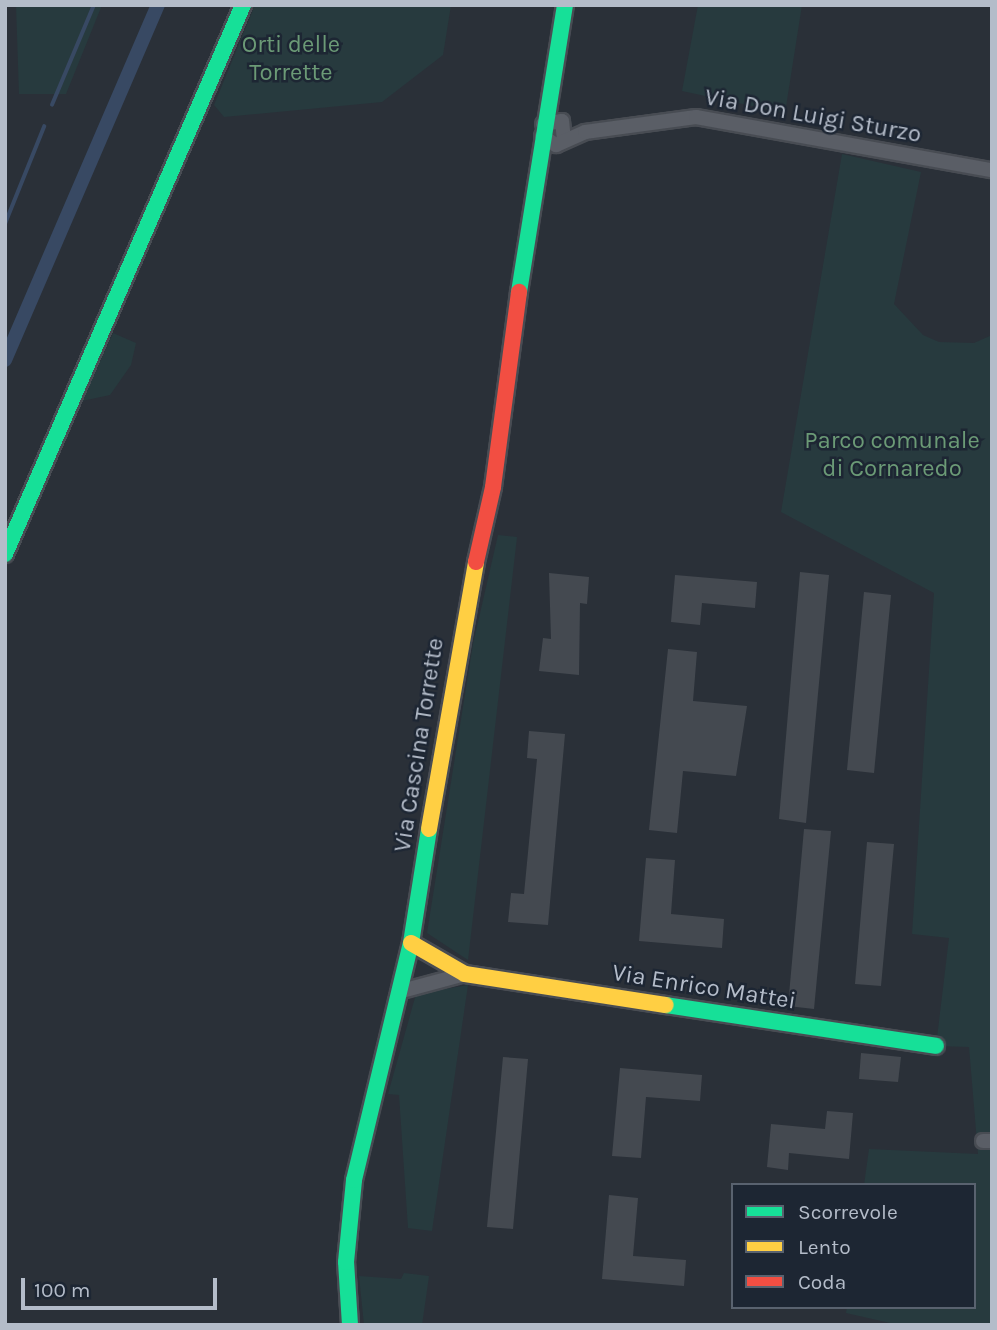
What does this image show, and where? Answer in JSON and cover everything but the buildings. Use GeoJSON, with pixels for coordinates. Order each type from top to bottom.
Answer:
{"type":"FeatureCollection","features":[{"type":"Feature","properties":{"kind":"street"},"geometry":{"type":"LineString","coordinates":[[5,554],[243,5]]}},
{"type":"Feature","properties":{"kind":"street","name":"Via Cascina Torrette"},"geometry":{"type":"LineString","coordinates":[[349,1325],[346,1262],[354,1180],[402,991],[411,943],[458,642],[495,475],[537,171],[555,131],[546,95],[565,5]]}},
{"type":"Feature","properties":{"kind":"street","name":"Via Don Luigi Sturzo"},"geometry":{"type":"LineString","coordinates":[[555,131],[585,132],[696,117],[992,170]]}},
{"type":"Feature","properties":{"kind":"street","name":"Via Enrico Mattei"},"geometry":{"type":"LineString","coordinates":[[411,943],[465,974],[936,1046]]}},
{"type":"Feature","properties":{"kind":"street","name":"Via Enrico Mattei"},"geometry":{"type":"LineString","coordinates":[[402,991],[465,974]]}},
{"type":"Feature","properties":{"kind":"green space"},"geometry":{"type":"Polygon","coordinates":[[[16,5],[102,5],[66,94],[19,94],[16,5]]]}},
{"type":"Feature","properties":{"kind":"green space","name":"Orti delle Torrette"},"geometry":{"type":"Polygon","coordinates":[[[255,5],[451,5],[443,55],[382,102],[224,117],[214,105],[255,5]]]}},
{"type":"Feature","properties":{"kind":"green space"},"geometry":{"type":"Polygon","coordinates":[[[698,5],[802,5],[785,113],[682,91],[698,5]]]}},
{"type":"Feature","properties":{"kind":"green space","name":"Parco comunale di Cornaredo"},"geometry":{"type":"Polygon","coordinates":[[[842,154],[921,172],[894,304],[923,335],[939,342],[974,343],[992,335],[992,1325],[899,1325],[846,1313],[847,1309],[976,1309],[976,1183],[864,1183],[869,1149],[978,1154],[969,1047],[936,1046],[949,938],[912,934],[934,593],[781,512],[842,154]]]}},
{"type":"Feature","properties":{"kind":"green space"},"geometry":{"type":"Polygon","coordinates":[[[113,333],[136,343],[131,365],[110,395],[82,401],[113,333]]]}},
{"type":"Feature","properties":{"kind":"green space"},"geometry":{"type":"Polygon","coordinates":[[[498,535],[517,537],[468,960],[427,933],[473,644],[498,535]]]}},
{"type":"Feature","properties":{"kind":"green space"},"geometry":{"type":"Polygon","coordinates":[[[468,985],[432,1231],[408,1228],[399,1095],[388,1094],[416,994],[468,985]]]}},
{"type":"Feature","properties":{"kind":"green space"},"geometry":{"type":"Polygon","coordinates":[[[404,1273],[429,1276],[422,1325],[364,1325],[359,1276],[401,1279],[404,1273]]]}},
{"type":"Feature","properties":{"kind":"waterway"},"geometry":{"type":"LineString","coordinates":[[52,105],[94,5]]}},
{"type":"Feature","properties":{"kind":"waterway"},"geometry":{"type":"LineString","coordinates":[[5,360],[158,5]]}},
{"type":"Feature","properties":{"kind":"waterway"},"geometry":{"type":"LineString","coordinates":[[5,224],[44,127]]}},
{"type":"Feature","properties":{"kind":"traffic: fast"},"geometry":{"type":"LineString","coordinates":[[5,554],[243,5]]}},
{"type":"Feature","properties":{"kind":"traffic: fast"},"geometry":{"type":"LineString","coordinates":[[519,292],[565,5]]}},
{"type":"Feature","properties":{"kind":"traffic: fast"},"geometry":{"type":"LineString","coordinates":[[350,1325],[346,1262],[354,1180],[411,943],[429,829]]}},
{"type":"Feature","properties":{"kind":"traffic: fast"},"geometry":{"type":"LineString","coordinates":[[666,1005],[936,1046]]}},
{"type":"Feature","properties":{"kind":"traffic: slow"},"geometry":{"type":"LineString","coordinates":[[429,829],[476,562]]}},
{"type":"Feature","properties":{"kind":"traffic: slow"},"geometry":{"type":"LineString","coordinates":[[411,943],[465,974],[666,1005]]}},
{"type":"Feature","properties":{"kind":"traffic: jam"},"geometry":{"type":"LineString","coordinates":[[476,562],[493,487],[519,292]]}}]}
